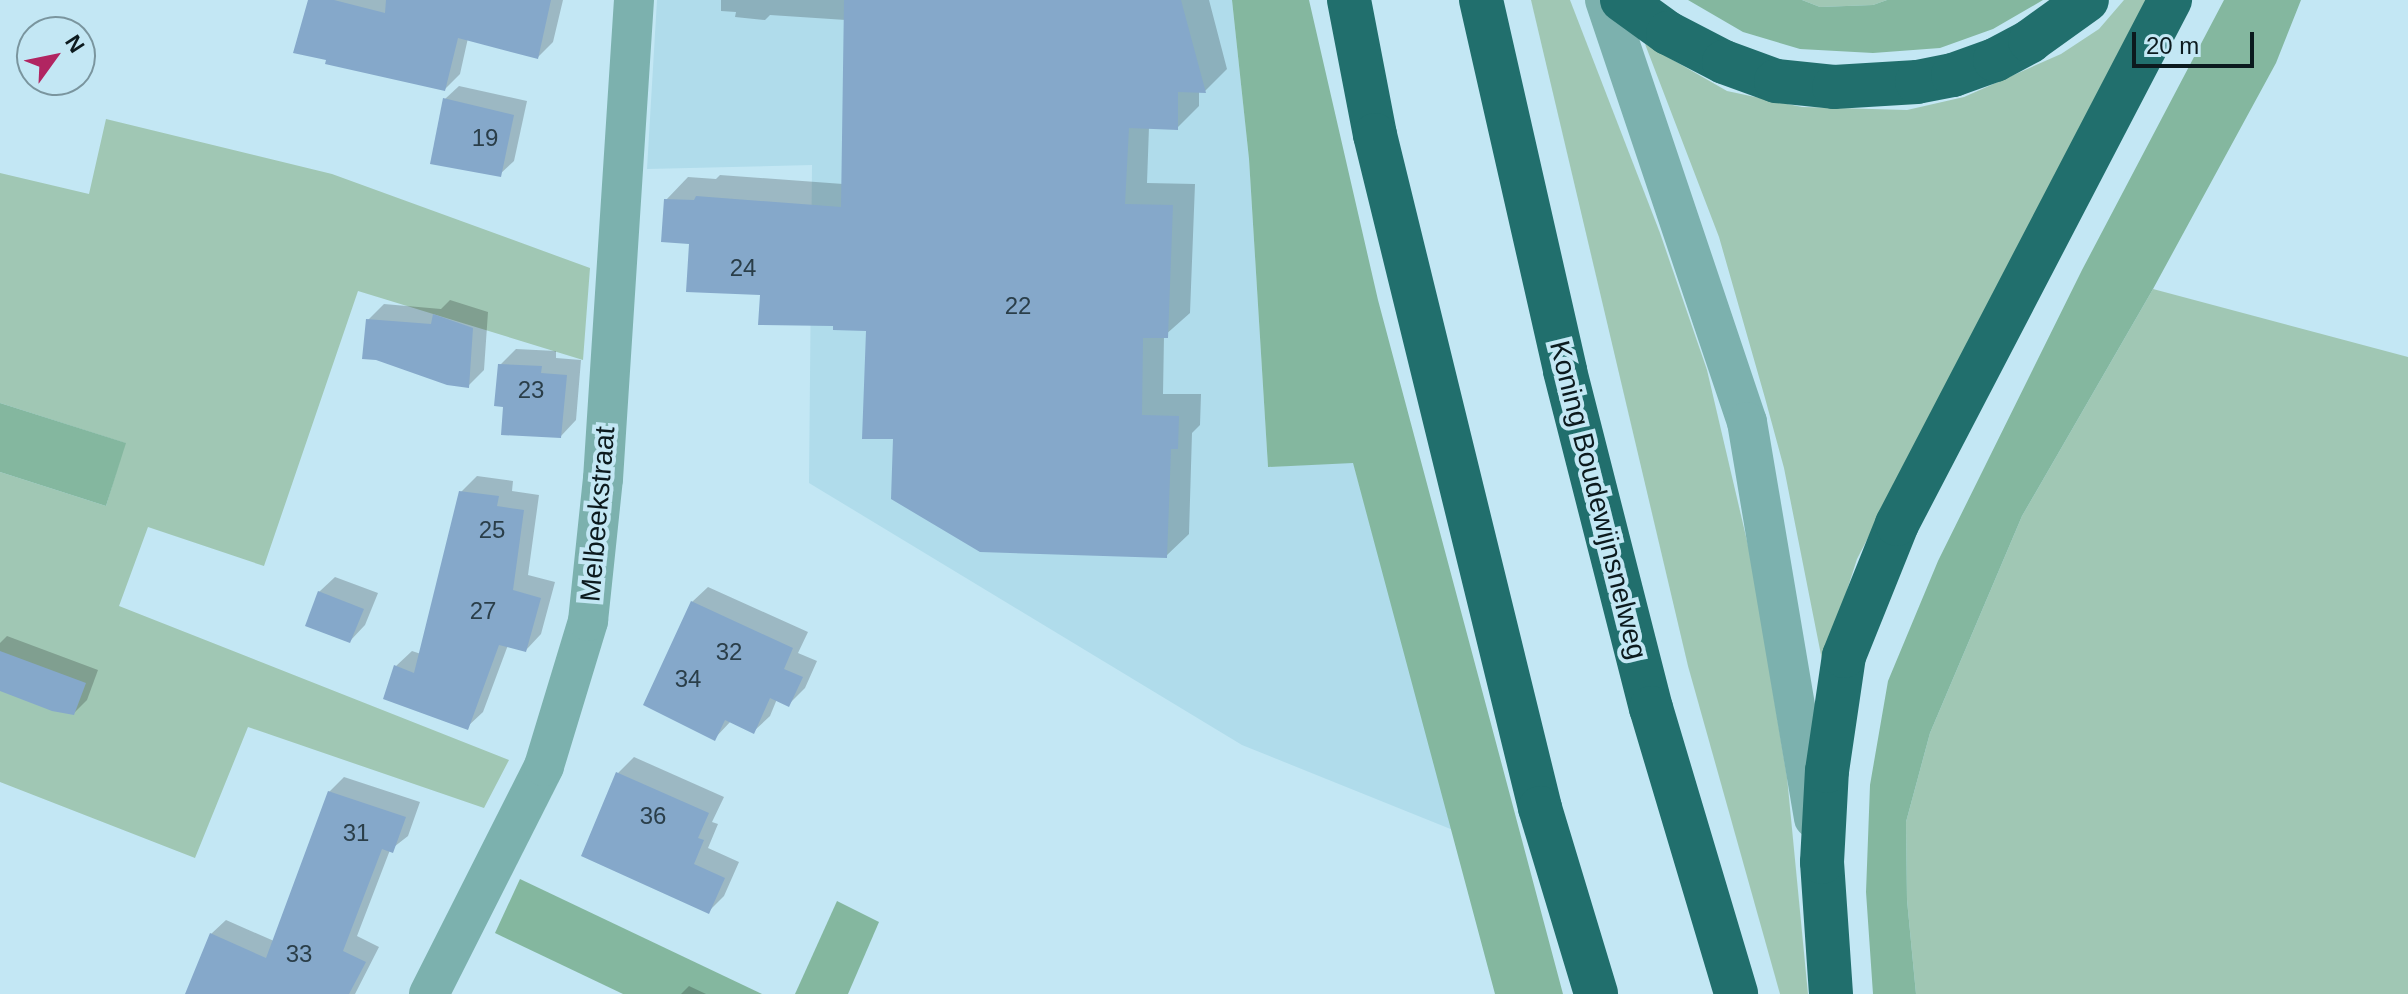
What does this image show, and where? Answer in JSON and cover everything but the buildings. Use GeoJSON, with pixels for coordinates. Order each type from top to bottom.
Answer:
{"type":"FeatureCollection","features":[{"type":"Feature","properties":{"kind":"highway"},"geometry":{"type":"LineString","coordinates":[[1349,0],[1375,135],[1537,793],[1596,994]]}},
{"type":"Feature","properties":{"kind":"highway","name":"Koning Boudewijnsnelweg"},"geometry":{"type":"LineString","coordinates":[[1481,0],[1565,371],[1651,708],[1736,994]]}},
{"type":"Feature","properties":{"kind":"highway"},"geometry":{"type":"LineString","coordinates":[[1622,0],[1668,33],[1724,62],[1776,81],[1834,87],[1917,82],[1953,75],[1995,60],[2030,41],[2087,0]]}},
{"type":"Feature","properties":{"kind":"highway"},"geometry":{"type":"LineString","coordinates":[[1831,994],[1822,862],[1827,771],[1844,656],[1863,601],[1897,524],[2170,0]]}},
{"type":"Feature","properties":{"kind":"street","name":"Melbeekstraat"},"geometry":{"type":"LineString","coordinates":[[429,994],[544,766],[588,621],[603,479],[634,0]]}},
{"type":"Feature","properties":{"kind":"street"},"geometry":{"type":"LineString","coordinates":[[1605,0],[1747,422],[1822,862]]}},
{"type":"Feature","properties":{"kind":"shaded area"},"geometry":{"type":"Polygon","coordinates":[[[657,0],[1232,0],[1249,159],[1268,467],[1353,462],[1453,830],[1242,745],[809,483],[812,165],[647,169],[657,0]]]}},
{"type":"Feature","properties":{"kind":"green space"},"geometry":{"type":"Polygon","coordinates":[[[1232,0],[1309,0],[1378,300],[1563,994],[1495,994],[1353,463],[1268,467],[1249,159],[1232,0]]]}},
{"type":"Feature","properties":{"kind":"green space"},"geometry":{"type":"Polygon","coordinates":[[[1531,0],[1570,0],[1660,233],[1707,370],[1751,558],[1787,777],[1808,994],[1780,994],[1688,666],[1531,0]]]}},
{"type":"Feature","properties":{"kind":"green space"},"geometry":{"type":"Polygon","coordinates":[[[1688,0],[1802,0],[1820,7],[1873,5],[1887,0],[2043,0],[1993,29],[1940,48],[1873,53],[1800,49],[1743,32],[1688,0]]]}},
{"type":"Feature","properties":{"kind":"green space"},"geometry":{"type":"Polygon","coordinates":[[[1802,0],[1887,0],[1873,5],[1820,7],[1802,0]]]}},
{"type":"Feature","properties":{"kind":"green space"},"geometry":{"type":"Polygon","coordinates":[[[2124,0],[2147,0],[1857,559],[1823,665],[1784,468],[1719,237],[1645,44],[1727,91],[1802,107],[1907,110],[1964,97],[2061,54],[2099,29],[2124,0]]]}},
{"type":"Feature","properties":{"kind":"green space"},"geometry":{"type":"Polygon","coordinates":[[[2224,0],[2301,0],[2276,63],[2153,289],[2022,516],[1930,733],[1906,822],[1907,900],[1916,994],[1873,994],[1866,892],[1870,785],[1888,681],[1938,561],[2082,270],[2224,0]]]}},
{"type":"Feature","properties":{"kind":"green space"},"geometry":{"type":"Polygon","coordinates":[[[106,119],[332,174],[590,268],[583,360],[358,291],[264,566],[148,527],[119,606],[509,760],[484,808],[248,727],[195,858],[0,782],[0,472],[106,506],[125,443],[0,403],[0,173],[89,194],[106,119]]]}},
{"type":"Feature","properties":{"kind":"green space"},"geometry":{"type":"Polygon","coordinates":[[[2153,289],[2408,357],[2408,994],[1916,994],[1907,900],[1906,822],[1930,733],[2022,516],[2153,289]]]}},
{"type":"Feature","properties":{"kind":"green space"},"geometry":{"type":"Polygon","coordinates":[[[0,403],[126,443],[106,506],[0,472],[0,403]]]}},
{"type":"Feature","properties":{"kind":"green space"},"geometry":{"type":"Polygon","coordinates":[[[520,879],[762,994],[623,994],[495,933],[520,879]]]}},
{"type":"Feature","properties":{"kind":"green space"},"geometry":{"type":"Polygon","coordinates":[[[837,901],[879,922],[848,994],[795,994],[837,901]]]}}]}
